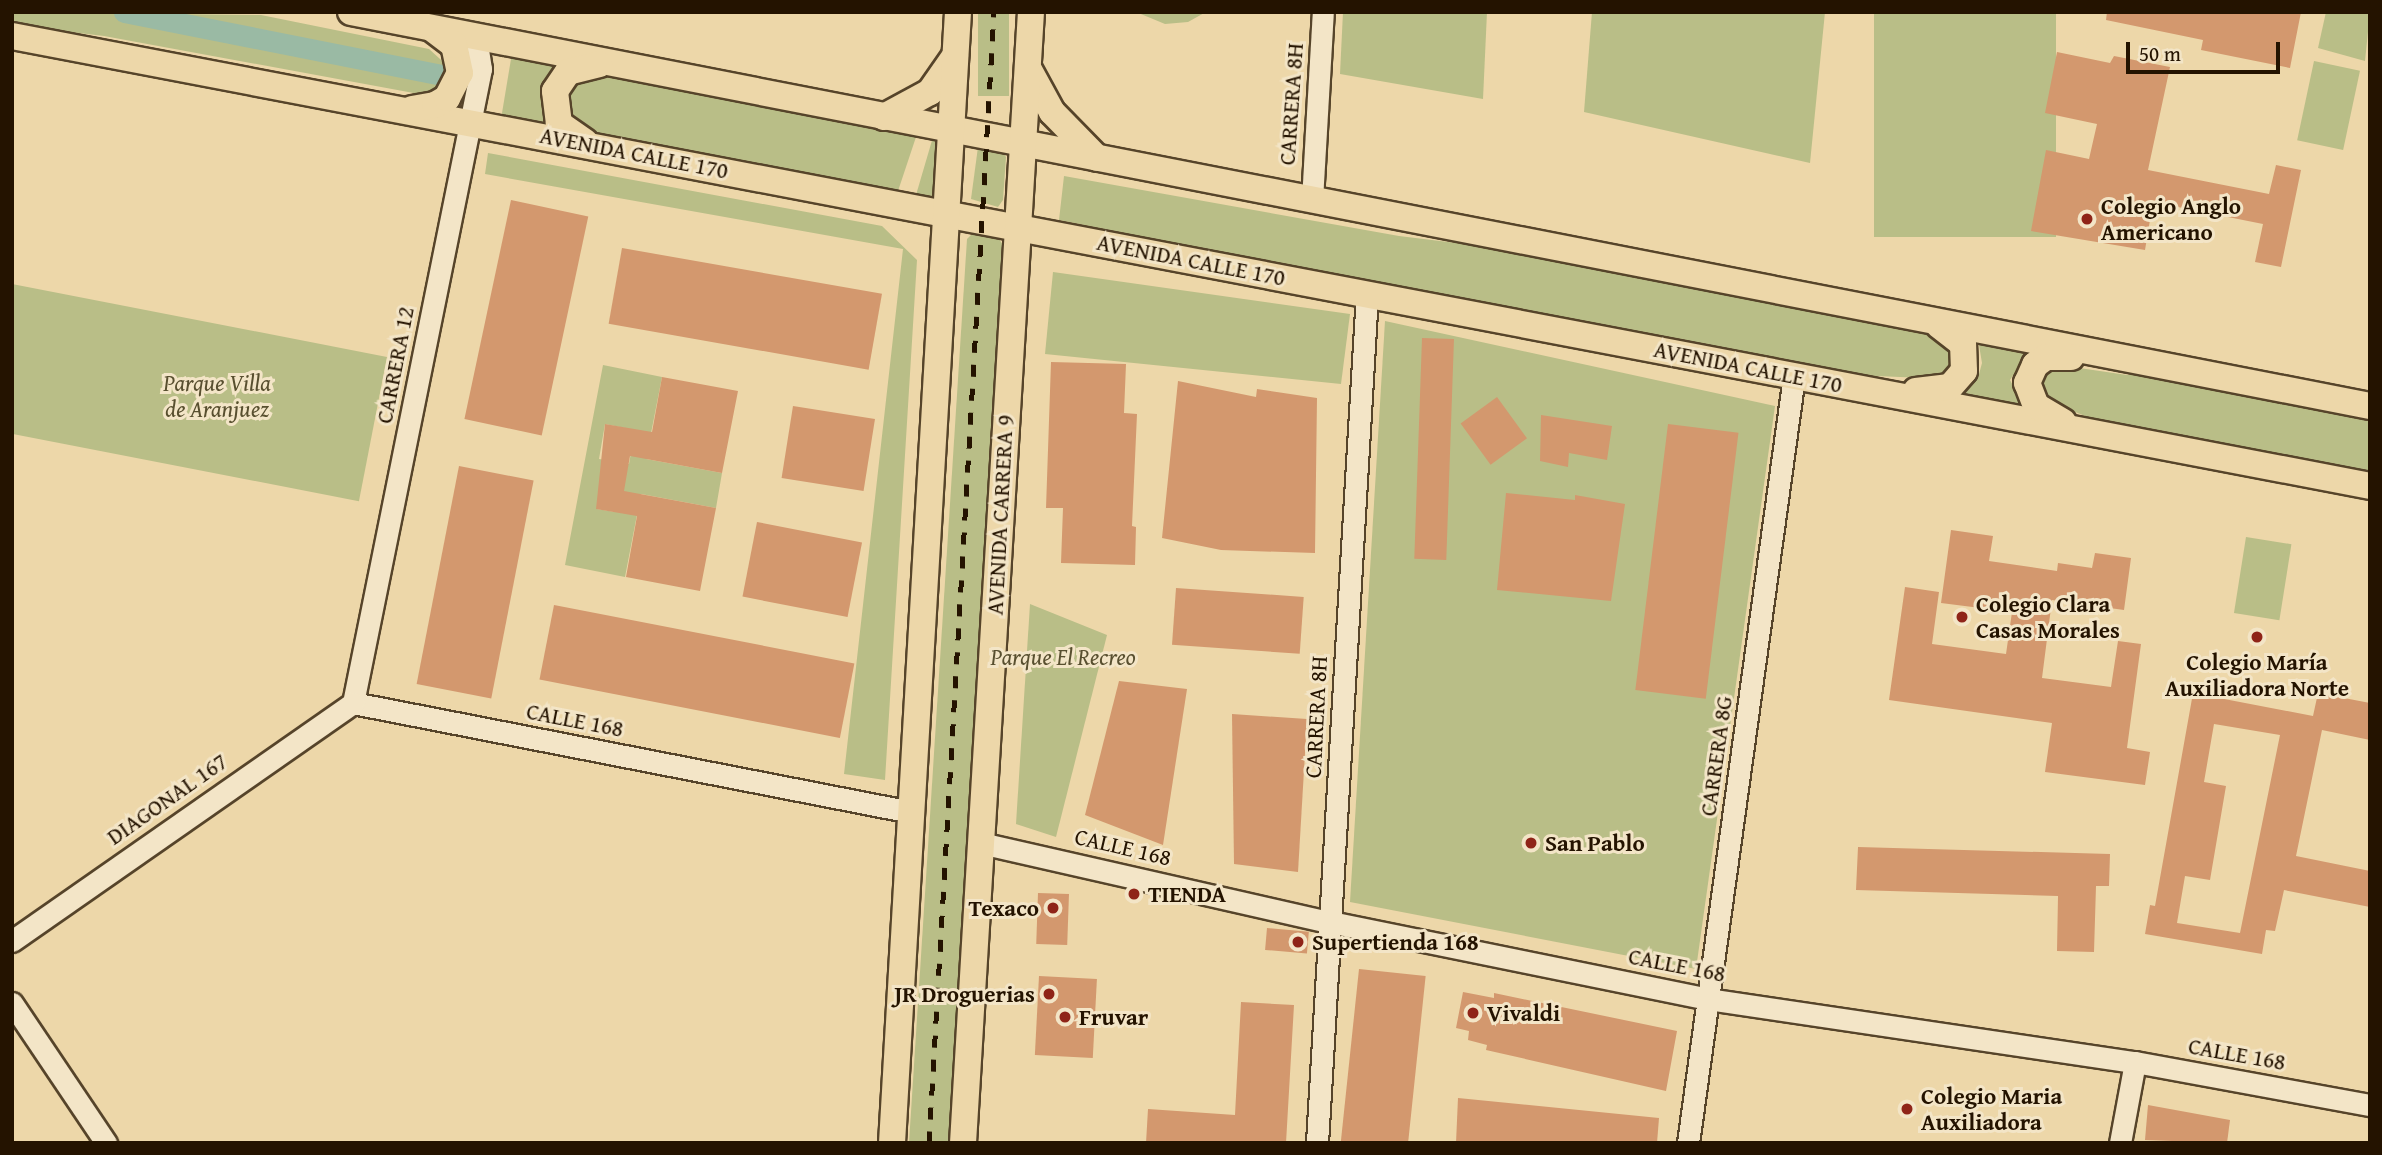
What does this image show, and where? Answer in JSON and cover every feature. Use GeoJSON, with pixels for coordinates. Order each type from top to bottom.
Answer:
{"type":"FeatureCollection","features":[{"type":"Feature","properties":{"kind":"main road"},"geometry":{"type":"LineString","coordinates":[[351,12],[2370,406]]}},
{"type":"Feature","properties":{"kind":"main road"},"geometry":{"type":"LineString","coordinates":[[891,1143],[958,12]]}},
{"type":"Feature","properties":{"kind":"main road","name":"AVENIDA CARRERA 9"},"geometry":{"type":"LineString","coordinates":[[963,1143],[1031,12]]}},
{"type":"Feature","properties":{"kind":"main road"},"geometry":{"type":"LineString","coordinates":[[397,109],[435,106],[456,86],[460,58],[454,45],[431,28]]}},
{"type":"Feature","properties":{"kind":"main road","name":"AVENIDA CALLE 170"},"geometry":{"type":"LineString","coordinates":[[12,36],[2370,486]]}},
{"type":"Feature","properties":{"kind":"main road"},"geometry":{"type":"LineString","coordinates":[[884,117],[930,92],[955,54]]}},
{"type":"Feature","properties":{"kind":"main road"},"geometry":{"type":"LineString","coordinates":[[609,149],[567,133],[554,114],[553,102],[560,80],[568,72],[590,63],[614,65]]}},
{"type":"Feature","properties":{"kind":"main road"},"geometry":{"type":"LineString","coordinates":[[1028,68],[1052,112],[1098,159]]}},
{"type":"Feature","properties":{"kind":"main road"},"geometry":{"type":"LineString","coordinates":[[1838,384],[1925,392],[1950,387],[1964,371],[1966,355],[1956,336],[1933,322]]}},
{"type":"Feature","properties":{"kind":"main road"},"geometry":{"type":"LineString","coordinates":[[2080,432],[2036,406],[2027,383],[2035,365],[2061,355],[2157,366]]}},
{"type":"Feature","properties":{"kind":"street","name":"CARRERA 8H"},"geometry":{"type":"LineString","coordinates":[[1311,200],[1323,12]]}},
{"type":"Feature","properties":{"kind":"street","name":"CARRERA 12"},"geometry":{"type":"LineString","coordinates":[[353,703],[481,69],[476,37]]}},
{"type":"Feature","properties":{"kind":"street","name":"CARRERA 8H"},"geometry":{"type":"LineString","coordinates":[[1317,1143],[1367,294]]}},
{"type":"Feature","properties":{"kind":"street","name":"CARRERA 8G"},"geometry":{"type":"LineString","coordinates":[[1688,1143],[1794,376]]}},
{"type":"Feature","properties":{"kind":"street","name":"CALLE 168"},"geometry":{"type":"LineString","coordinates":[[353,703],[911,812]]}},
{"type":"Feature","properties":{"kind":"street","name":"DIAGONAL 167"},"geometry":{"type":"LineString","coordinates":[[12,941],[353,703]]}},
{"type":"Feature","properties":{"kind":"street","name":"CALLE 168"},"geometry":{"type":"LineString","coordinates":[[981,843],[1330,922],[1707,999],[2135,1062],[2370,1105]]}},
{"type":"Feature","properties":{"kind":"street"},"geometry":{"type":"LineString","coordinates":[[12,1003],[106,1143]]}},
{"type":"Feature","properties":{"kind":"street"},"geometry":{"type":"LineString","coordinates":[[2120,1143],[2135,1062]]}},
{"type":"Feature","properties":{"kind":"green space"},"geometry":{"type":"Polygon","coordinates":[[[12,12],[261,15],[429,49],[450,68],[446,86],[419,94],[104,36],[12,25],[12,12]]]}},
{"type":"Feature","properties":{"kind":"green space"},"geometry":{"type":"Polygon","coordinates":[[[978,12],[1009,12],[1009,96],[978,96],[978,12]]]}},
{"type":"Feature","properties":{"kind":"green space"},"geometry":{"type":"Polygon","coordinates":[[[1136,12],[1206,12],[1188,22],[1165,24],[1136,12]]]}},
{"type":"Feature","properties":{"kind":"green space"},"geometry":{"type":"Polygon","coordinates":[[[1343,12],[1487,12],[1483,99],[1340,74],[1343,12]]]}},
{"type":"Feature","properties":{"kind":"green space"},"geometry":{"type":"Polygon","coordinates":[[[1592,12],[1825,12],[1810,163],[1584,112],[1592,12]]]}},
{"type":"Feature","properties":{"kind":"green space"},"geometry":{"type":"Polygon","coordinates":[[[1874,12],[2056,12],[2056,237],[1874,237],[1874,12]]]}},
{"type":"Feature","properties":{"kind":"green space"},"geometry":{"type":"Polygon","coordinates":[[[2326,12],[2370,12],[2365,61],[2318,48],[2326,12]]]}},
{"type":"Feature","properties":{"kind":"green space"},"geometry":{"type":"Polygon","coordinates":[[[512,53],[557,61],[541,92],[546,127],[501,119],[512,53]]]}},
{"type":"Feature","properties":{"kind":"green space"},"geometry":{"type":"Polygon","coordinates":[[[2314,61],[2360,71],[2343,150],[2297,140],[2314,61]]]}},
{"type":"Feature","properties":{"kind":"green space"},"geometry":{"type":"Polygon","coordinates":[[[575,76],[620,78],[917,134],[898,191],[576,130],[571,126],[564,90],[575,76]]]}},
{"type":"Feature","properties":{"kind":"green space"},"geometry":{"type":"Polygon","coordinates":[[[933,137],[939,138],[938,194],[931,198],[916,195],[933,137]]]}},
{"type":"Feature","properties":{"kind":"green space"},"geometry":{"type":"Polygon","coordinates":[[[978,147],[1002,151],[1006,157],[1003,200],[998,207],[971,199],[978,147]]]}},
{"type":"Feature","properties":{"kind":"green space"},"geometry":{"type":"Polygon","coordinates":[[[488,153],[882,226],[917,260],[885,780],[844,774],[903,249],[485,174],[488,153]]]}},
{"type":"Feature","properties":{"kind":"green space"},"geometry":{"type":"Polygon","coordinates":[[[1064,176],[1399,236],[1481,246],[1872,322],[1927,334],[1949,346],[1959,358],[1948,379],[1828,374],[1059,220],[1064,176]]]}},
{"type":"Feature","properties":{"kind":"green space"},"geometry":{"type":"Polygon","coordinates":[[[973,233],[998,237],[1004,247],[951,1143],[909,1143],[967,239],[973,233]]]}},
{"type":"Feature","properties":{"kind":"green space"},"geometry":{"type":"Polygon","coordinates":[[[1053,272],[1350,314],[1341,384],[1045,354],[1053,272]]]}},
{"type":"Feature","properties":{"kind":"green space","name":"Parque Villa de Aranjuez"},"geometry":{"type":"Polygon","coordinates":[[[12,284],[387,357],[359,501],[12,434],[12,284]]]}},
{"type":"Feature","properties":{"kind":"green space"},"geometry":{"type":"Polygon","coordinates":[[[1385,321],[1775,406],[1696,969],[1350,902],[1385,321]]]}},
{"type":"Feature","properties":{"kind":"green space"},"geometry":{"type":"Polygon","coordinates":[[[1978,339],[2029,350],[2010,380],[2025,409],[1959,398],[1978,378],[1982,363],[1978,339]]]}},
{"type":"Feature","properties":{"kind":"green space"},"geometry":{"type":"Polygon","coordinates":[[[603,365],[662,377],[646,459],[722,473],[716,508],[641,494],[625,577],[565,565],[603,365]],[[605,424],[599,459],[612,461],[597,509],[615,512],[618,463],[629,464],[635,430],[605,424]]]}},
{"type":"Feature","properties":{"kind":"green space"},"geometry":{"type":"Polygon","coordinates":[[[2059,365],[2127,375],[2154,374],[2370,415],[2370,474],[2095,420],[2043,399],[2038,388],[2041,374],[2059,365]]]}},
{"type":"Feature","properties":{"kind":"green space"},"geometry":{"type":"Polygon","coordinates":[[[2246,537],[2291,544],[2279,620],[2234,613],[2246,537]]]}},
{"type":"Feature","properties":{"kind":"green space","name":"Parque El Recreo"},"geometry":{"type":"Polygon","coordinates":[[[1030,604],[1107,635],[1056,837],[1016,824],[1030,604]]]}},
{"type":"Feature","properties":{"kind":"building"},"geometry":{"type":"Polygon","coordinates":[[[2107,12],[2301,12],[2290,68],[2201,50],[2203,40],[2106,20],[2107,12]]]}},
{"type":"Feature","properties":{"kind":"building"},"geometry":{"type":"Polygon","coordinates":[[[2057,52],[2110,63],[2114,56],[2170,67],[2148,170],[2269,194],[2276,165],[2301,170],[2281,267],[2255,262],[2263,224],[2153,202],[2145,250],[2031,231],[2046,150],[2089,159],[2097,124],[2045,113],[2057,52]]]}},
{"type":"Feature","properties":{"kind":"building"},"geometry":{"type":"Polygon","coordinates":[[[511,200],[588,216],[542,436],[464,419],[511,200]]]}},
{"type":"Feature","properties":{"kind":"building"},"geometry":{"type":"Polygon","coordinates":[[[622,248],[882,294],[869,370],[609,324],[622,248]]]}},
{"type":"Feature","properties":{"kind":"building"},"geometry":{"type":"Polygon","coordinates":[[[1422,338],[1454,339],[1446,560],[1414,559],[1422,338]]]}},
{"type":"Feature","properties":{"kind":"building"},"geometry":{"type":"Polygon","coordinates":[[[1051,362],[1126,364],[1124,413],[1137,414],[1132,526],[1136,527],[1135,565],[1061,563],[1063,508],[1046,508],[1051,362]]]}},
{"type":"Feature","properties":{"kind":"building"},"geometry":{"type":"Polygon","coordinates":[[[662,377],[738,391],[722,473],[630,456],[624,491],[716,508],[700,591],[626,577],[637,516],[596,509],[605,424],[652,432],[662,377]]]}},
{"type":"Feature","properties":{"kind":"building"},"geometry":{"type":"Polygon","coordinates":[[[1178,381],[1256,397],[1257,389],[1317,398],[1315,553],[1221,550],[1162,538],[1178,381]]]}},
{"type":"Feature","properties":{"kind":"building"},"geometry":{"type":"Polygon","coordinates":[[[1497,397],[1527,438],[1491,465],[1461,423],[1497,397]]]}},
{"type":"Feature","properties":{"kind":"building"},"geometry":{"type":"Polygon","coordinates":[[[793,406],[875,419],[864,491],[782,478],[793,406]]]}},
{"type":"Feature","properties":{"kind":"building"},"geometry":{"type":"Polygon","coordinates":[[[1541,415],[1612,426],[1607,460],[1569,453],[1568,467],[1540,461],[1541,415]]]}},
{"type":"Feature","properties":{"kind":"building"},"geometry":{"type":"Polygon","coordinates":[[[1668,424],[1738,433],[1706,699],[1635,690],[1668,424]]]}},
{"type":"Feature","properties":{"kind":"building"},"geometry":{"type":"Polygon","coordinates":[[[459,466],[534,481],[491,698],[417,684],[459,466]]]}},
{"type":"Feature","properties":{"kind":"building"},"geometry":{"type":"Polygon","coordinates":[[[1506,493],[1575,500],[1575,495],[1625,504],[1611,601],[1497,590],[1506,493]]]}},
{"type":"Feature","properties":{"kind":"building"},"geometry":{"type":"Polygon","coordinates":[[[757,522],[862,542],[848,617],[742,597],[757,522]]]}},
{"type":"Feature","properties":{"kind":"building"},"geometry":{"type":"Polygon","coordinates":[[[1951,530],[1993,536],[1989,561],[2057,571],[2058,563],[2092,568],[2095,553],[2131,558],[2124,610],[2052,600],[2042,678],[2111,687],[2118,641],[2141,644],[2127,748],[2150,752],[2145,785],[2045,772],[2052,723],[1889,700],[1905,587],[1939,592],[1932,644],[2006,654],[2012,612],[1941,603],[1951,530]]]}},
{"type":"Feature","properties":{"kind":"building"},"geometry":{"type":"Polygon","coordinates":[[[1176,588],[1304,597],[1300,654],[1172,645],[1176,588]]]}},
{"type":"Feature","properties":{"kind":"building"},"geometry":{"type":"Polygon","coordinates":[[[554,605],[854,663],[840,738],[539,680],[554,605]]]}},
{"type":"Feature","properties":{"kind":"building"},"geometry":{"type":"Polygon","coordinates":[[[1119,681],[1187,689],[1163,845],[1085,815],[1119,681]]]}},
{"type":"Feature","properties":{"kind":"building"},"geometry":{"type":"Polygon","coordinates":[[[2193,693],[2313,716],[2318,693],[2370,703],[2370,740],[2322,730],[2296,856],[2370,871],[2370,907],[2284,890],[2275,931],[2266,930],[2262,954],[2145,934],[2150,905],[2155,906],[2193,693]],[[2214,724],[2204,782],[2226,786],[2210,880],[2185,876],[2177,923],[2240,933],[2280,735],[2214,724]]]}},
{"type":"Feature","properties":{"kind":"building"},"geometry":{"type":"Polygon","coordinates":[[[1232,714],[1307,719],[1298,872],[1234,864],[1232,714]]]}},
{"type":"Feature","properties":{"kind":"building"},"geometry":{"type":"Polygon","coordinates":[[[1858,847],[2110,854],[2109,886],[2096,886],[2094,952],[2057,951],[2058,896],[1856,890],[1858,847]]]}},
{"type":"Feature","properties":{"kind":"building","name":"Texaco"},"geometry":{"type":"Polygon","coordinates":[[[1038,893],[1069,894],[1067,945],[1036,944],[1038,893]]]}},
{"type":"Feature","properties":{"kind":"building"},"geometry":{"type":"Polygon","coordinates":[[[1267,928],[1309,932],[1307,954],[1265,950],[1267,928]]]}},
{"type":"Feature","properties":{"kind":"building","name":"Vivaldi"},"geometry":{"type":"Polygon","coordinates":[[[1359,969],[1426,976],[1408,1143],[1341,1143],[1359,969]]]}},
{"type":"Feature","properties":{"kind":"building","name":"Fruvar"},"geometry":{"type":"Polygon","coordinates":[[[1039,976],[1097,979],[1093,1058],[1035,1055],[1039,976]]]}},
{"type":"Feature","properties":{"kind":"building","name":"Vivaldi"},"geometry":{"type":"Polygon","coordinates":[[[1463,992],[1494,998],[1494,993],[1677,1031],[1666,1091],[1486,1050],[1487,1045],[1468,1040],[1469,1031],[1456,1028],[1463,992]]]}},
{"type":"Feature","properties":{"kind":"building"},"geometry":{"type":"Polygon","coordinates":[[[1241,1002],[1294,1005],[1286,1143],[1146,1143],[1148,1109],[1235,1115],[1241,1002]]]}},
{"type":"Feature","properties":{"kind":"building"},"geometry":{"type":"Polygon","coordinates":[[[1458,1098],[1659,1118],[1657,1143],[1456,1143],[1458,1098]]]}},
{"type":"Feature","properties":{"kind":"building"},"geometry":{"type":"Polygon","coordinates":[[[2148,1105],[2230,1120],[2227,1143],[2145,1140],[2148,1105]]]}},
{"type":"Feature","properties":{"kind":"waterway"},"geometry":{"type":"LineString","coordinates":[[124,12],[442,75]]}},
{"type":"Feature","properties":{"kind":"railway"},"geometry":{"type":"LineString","coordinates":[[929,1143],[994,12]]}},
{"type":"Feature","properties":{"kind":"place","name":"Colegio Anglo Americano"},"geometry":{"type":"Point","coordinates":[2087,219]}},
{"type":"Feature","properties":{"kind":"place","name":"Colegio Clara Casas Morales"},"geometry":{"type":"Point","coordinates":[1962,617]}},
{"type":"Feature","properties":{"kind":"place","name":"Colegio María Auxiliadora Norte"},"geometry":{"type":"Point","coordinates":[2257,637]}},
{"type":"Feature","properties":{"kind":"place","name":"San Pablo"},"geometry":{"type":"Point","coordinates":[1531,843]}},
{"type":"Feature","properties":{"kind":"place","name":"TIENDA"},"geometry":{"type":"Point","coordinates":[1134,894]}},
{"type":"Feature","properties":{"kind":"place","name":"Texaco"},"geometry":{"type":"Point","coordinates":[1053,908]}},
{"type":"Feature","properties":{"kind":"place","name":"Supertienda 168"},"geometry":{"type":"Point","coordinates":[1298,942]}},
{"type":"Feature","properties":{"kind":"place","name":"JR Droguerias"},"geometry":{"type":"Point","coordinates":[1049,994]}},
{"type":"Feature","properties":{"kind":"place","name":"Vivaldi"},"geometry":{"type":"Point","coordinates":[1473,1013]}},
{"type":"Feature","properties":{"kind":"place","name":"Fruvar"},"geometry":{"type":"Point","coordinates":[1065,1017]}},
{"type":"Feature","properties":{"kind":"place","name":"Colegio Maria Auxiliadora"},"geometry":{"type":"Point","coordinates":[1907,1109]}}]}
